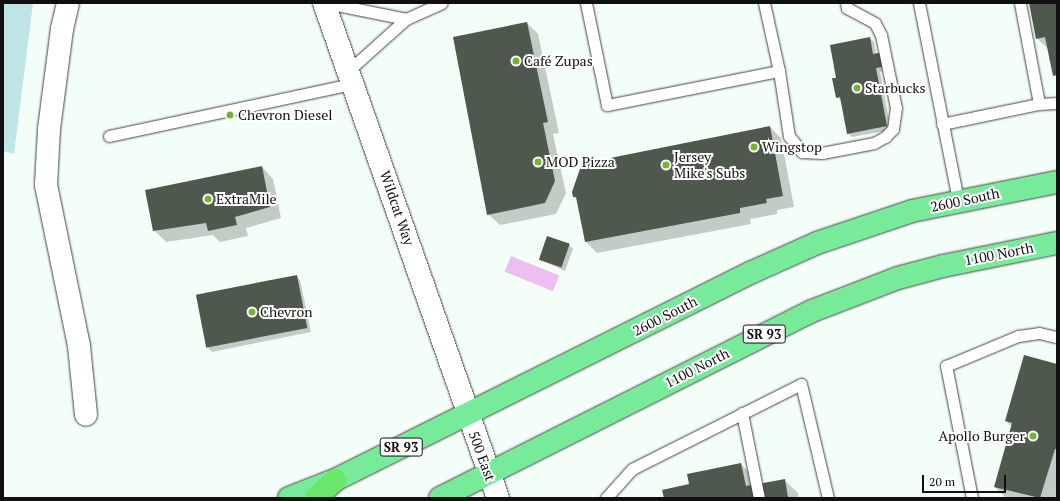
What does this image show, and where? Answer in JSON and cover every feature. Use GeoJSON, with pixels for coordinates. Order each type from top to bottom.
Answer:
{"type":"FeatureCollection","features":[{"type":"Feature","properties":{"kind":"highway"},"geometry":{"type":"LineString","coordinates":[[316,498],[335,480]]}},
{"type":"Feature","properties":{"kind":"main road","name":"2600 South"},"geometry":{"type":"LineString","coordinates":[[289,498],[335,480],[750,273],[816,243],[868,224],[958,200],[1057,182]]}},
{"type":"Feature","properties":{"kind":"main road","name":"1100 North"},"geometry":{"type":"LineString","coordinates":[[440,498],[812,311],[898,278],[943,266],[1057,242]]}},
{"type":"Feature","properties":{"kind":"street"},"geometry":{"type":"LineString","coordinates":[[68,3],[62,29],[49,129],[46,185],[79,346],[86,415]]}},
{"type":"Feature","properties":{"kind":"street","name":"Wildcat Way"},"geometry":{"type":"LineString","coordinates":[[324,3],[468,414]]}},
{"type":"Feature","properties":{"kind":"street","name":"500 East"},"geometry":{"type":"LineString","coordinates":[[468,414],[498,498]]}},
{"type":"Feature","properties":{"kind":"lane"},"geometry":{"type":"LineString","coordinates":[[327,3],[406,19]]}},
{"type":"Feature","properties":{"kind":"lane"},"geometry":{"type":"LineString","coordinates":[[109,136],[350,77],[406,19],[442,3]]}},
{"type":"Feature","properties":{"kind":"lane"},"geometry":{"type":"LineString","coordinates":[[586,3],[607,105],[779,71]]}},
{"type":"Feature","properties":{"kind":"lane"},"geometry":{"type":"LineString","coordinates":[[764,3],[779,71],[788,136],[802,152],[822,154],[874,143],[885,137],[893,129],[896,108],[881,35],[875,23],[847,6]]}},
{"type":"Feature","properties":{"kind":"lane"},"geometry":{"type":"LineString","coordinates":[[919,3],[958,200]]}},
{"type":"Feature","properties":{"kind":"lane"},"geometry":{"type":"LineString","coordinates":[[1020,3],[1039,104]]}},
{"type":"Feature","properties":{"kind":"lane"},"geometry":{"type":"LineString","coordinates":[[942,124],[1039,104],[1057,103]]}},
{"type":"Feature","properties":{"kind":"lane"},"geometry":{"type":"LineString","coordinates":[[972,498],[946,366],[1018,336],[1039,333],[1057,337]]}},
{"type":"Feature","properties":{"kind":"lane"},"geometry":{"type":"LineString","coordinates":[[606,498],[632,469],[801,384],[828,498]]}},
{"type":"Feature","properties":{"kind":"lane"},"geometry":{"type":"LineString","coordinates":[[742,413],[759,498]]}},
{"type":"Feature","properties":{"kind":"shaded area"},"geometry":{"type":"Polygon","coordinates":[[[3,3],[33,3],[14,154],[3,151],[3,3]]]}},
{"type":"Feature","properties":{"kind":"shaded area"},"geometry":{"type":"Polygon","coordinates":[[[511,256],[559,275],[553,291],[505,272],[511,256]]]}},
{"type":"Feature","properties":{"kind":"building"},"geometry":{"type":"Polygon","coordinates":[[[1029,3],[1057,3],[1057,75],[1053,76],[1045,37],[1036,39],[1029,3]]]}},
{"type":"Feature","properties":{"kind":"building"},"geometry":{"type":"Polygon","coordinates":[[[527,22],[548,122],[543,123],[555,181],[545,203],[487,215],[453,37],[527,22]]]}},
{"type":"Feature","properties":{"kind":"building","name":"Starbucks"},"geometry":{"type":"Polygon","coordinates":[[[870,37],[873,54],[884,52],[887,66],[876,68],[887,126],[847,134],[840,97],[836,98],[832,78],[836,78],[830,45],[870,37]]]}},
{"type":"Feature","properties":{"kind":"building"},"geometry":{"type":"Polygon","coordinates":[[[770,126],[783,196],[766,199],[767,203],[740,208],[740,213],[585,242],[576,197],[573,197],[572,192],[583,160],[590,158],[590,162],[770,126]]]}},
{"type":"Feature","properties":{"kind":"building","name":"ExtraMile"},"geometry":{"type":"Polygon","coordinates":[[[262,166],[270,207],[235,217],[237,225],[208,231],[206,223],[153,231],[145,190],[262,166]]]}},
{"type":"Feature","properties":{"kind":"building"},"geometry":{"type":"Polygon","coordinates":[[[547,236],[570,244],[562,267],[539,260],[547,236]]]}},
{"type":"Feature","properties":{"kind":"building","name":"Chevron"},"geometry":{"type":"Polygon","coordinates":[[[297,275],[307,328],[206,348],[196,295],[297,275]]]}},
{"type":"Feature","properties":{"kind":"building","name":"Apollo Burger"},"geometry":{"type":"Polygon","coordinates":[[[1024,355],[1057,364],[1057,449],[1055,449],[1040,498],[994,487],[1012,423],[1005,421],[1024,355]]]}},
{"type":"Feature","properties":{"kind":"building"},"geometry":{"type":"Polygon","coordinates":[[[741,463],[746,486],[785,479],[788,498],[664,498],[662,490],[689,484],[687,474],[741,463]]]}},
{"type":"Feature","properties":{"kind":"place","name":"Café Zupas"},"geometry":{"type":"Point","coordinates":[516,61]}},
{"type":"Feature","properties":{"kind":"place","name":"Starbucks"},"geometry":{"type":"Point","coordinates":[857,88]}},
{"type":"Feature","properties":{"kind":"place","name":"Chevron Diesel"},"geometry":{"type":"Point","coordinates":[230,115]}},
{"type":"Feature","properties":{"kind":"place","name":"Wingstop"},"geometry":{"type":"Point","coordinates":[754,147]}},
{"type":"Feature","properties":{"kind":"place","name":"MOD Pizza"},"geometry":{"type":"Point","coordinates":[538,162]}},
{"type":"Feature","properties":{"kind":"place","name":"Jersey Mike's Subs"},"geometry":{"type":"Point","coordinates":[666,165]}},
{"type":"Feature","properties":{"kind":"place","name":"ExtraMile"},"geometry":{"type":"Point","coordinates":[208,199]}},
{"type":"Feature","properties":{"kind":"place","name":"Chevron"},"geometry":{"type":"Point","coordinates":[252,312]}},
{"type":"Feature","properties":{"kind":"place","name":"Apollo Burger"},"geometry":{"type":"Point","coordinates":[1033,436]}}]}
